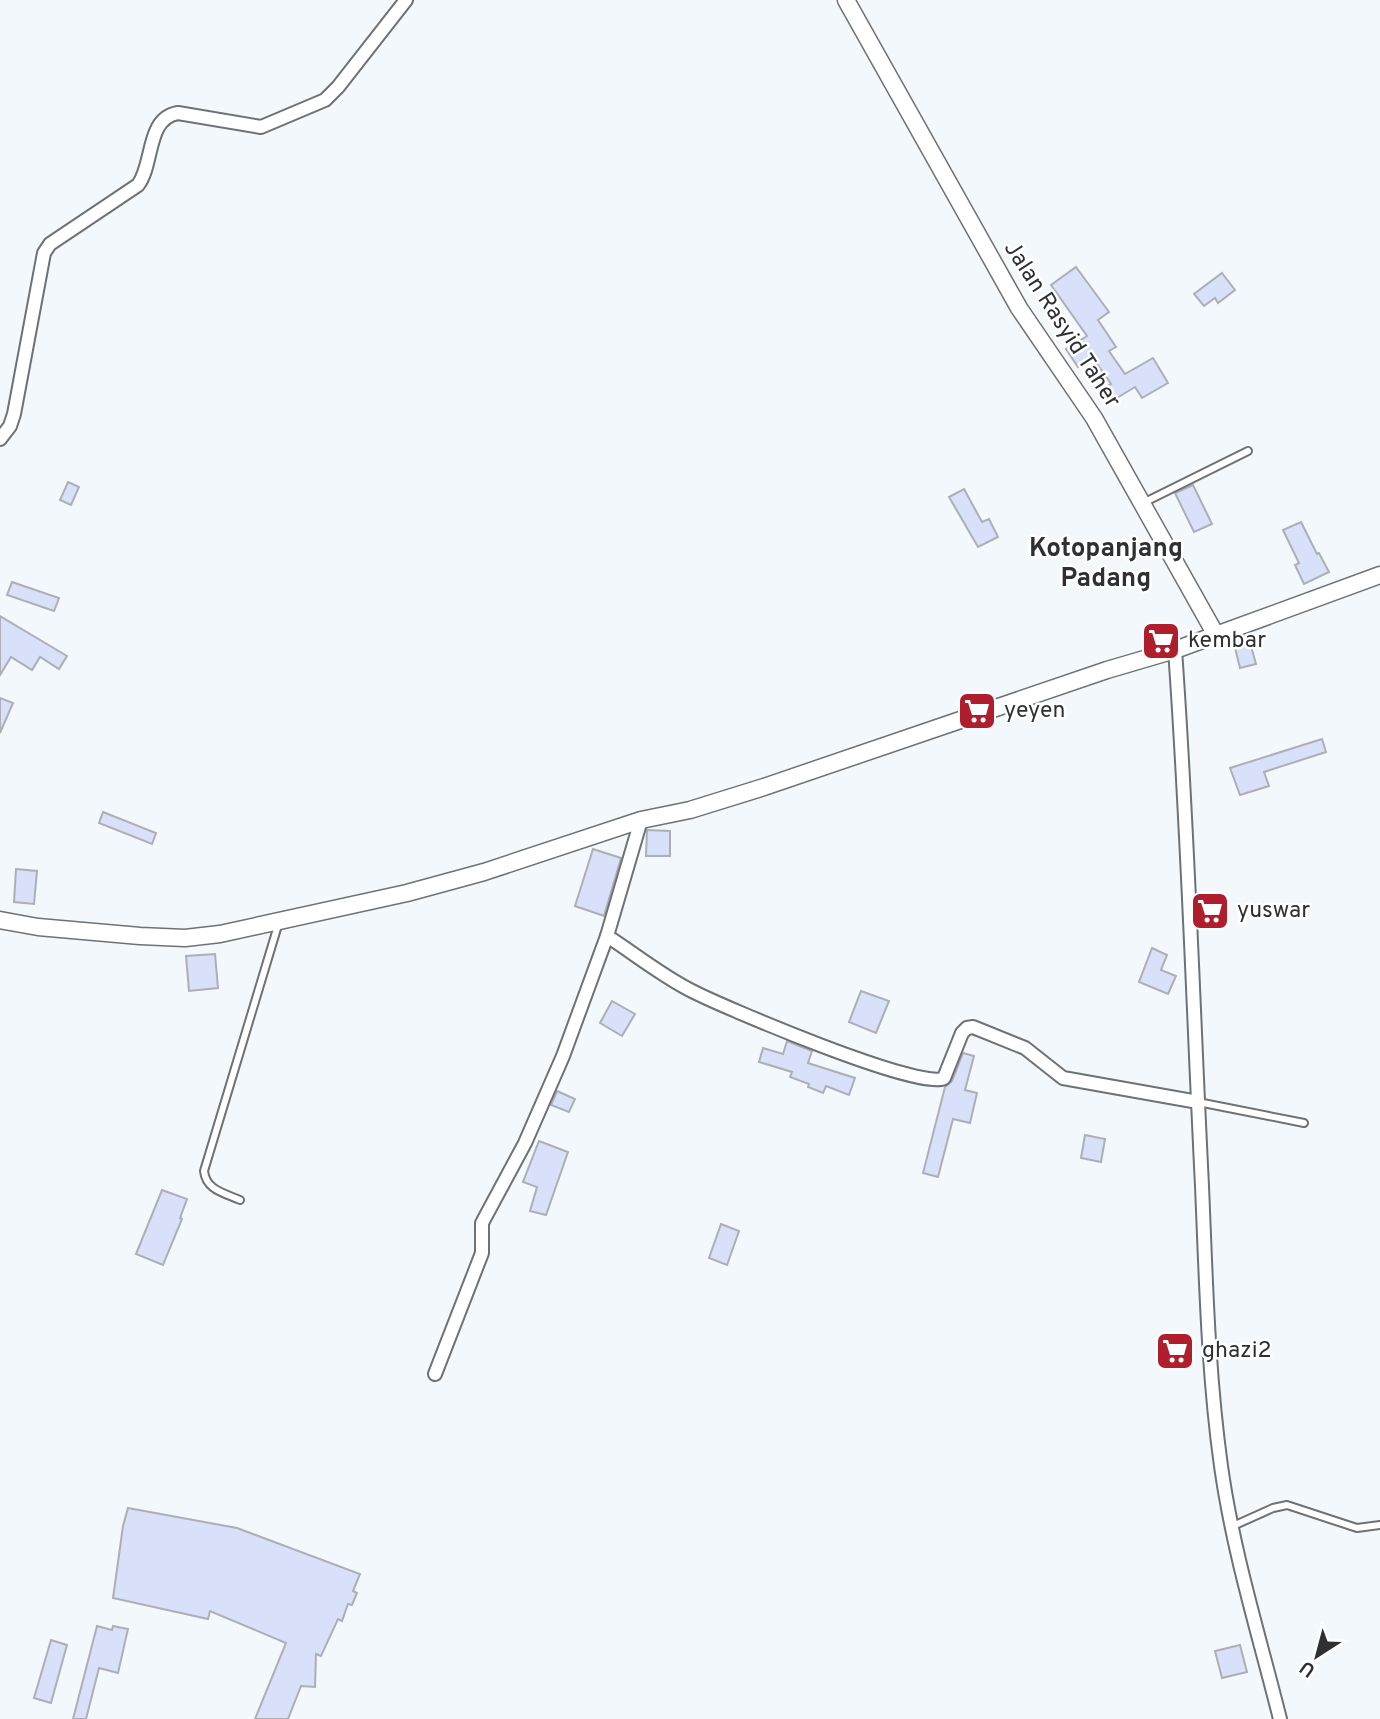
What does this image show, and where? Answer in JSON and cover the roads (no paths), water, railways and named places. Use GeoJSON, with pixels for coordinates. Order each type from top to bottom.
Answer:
{"type":"FeatureCollection","features":[{"type":"Feature","properties":{"kind":"street"},"geometry":{"type":"LineString","coordinates":[[0,439],[10,426],[14,414],[44,253],[51,244],[138,184],[145,173],[155,133],[162,122],[178,113],[261,127],[325,100],[405,0]]}},
{"type":"Feature","properties":{"kind":"street","name":"Jalan Rasyid Taher"},"geometry":{"type":"LineString","coordinates":[[846,0],[1019,308],[1094,418],[1216,635]]}},
{"type":"Feature","properties":{"kind":"street"},"geometry":{"type":"LineString","coordinates":[[0,920],[89,932],[185,938],[220,934],[407,893],[484,872],[641,820],[690,810],[764,787],[1107,670],[1175,650],[1380,575]]}},
{"type":"Feature","properties":{"kind":"street"},"geometry":{"type":"LineString","coordinates":[[1175,650],[1189,862],[1207,1333],[1215,1424],[1239,1568],[1280,1719]]}},
{"type":"Feature","properties":{"kind":"street"},"geometry":{"type":"LineString","coordinates":[[435,1374],[482,1253],[482,1223],[525,1143],[563,1056],[607,936],[641,820]]}},
{"type":"Feature","properties":{"kind":"street"},"geometry":{"type":"LineString","coordinates":[[607,936],[693,991],[776,1029],[893,1070],[941,1080],[962,1033],[973,1027],[1025,1048],[1063,1077],[1198,1102]]}},
{"type":"Feature","properties":{"kind":"lane"},"geometry":{"type":"LineString","coordinates":[[1141,504],[1248,451]]}},
{"type":"Feature","properties":{"kind":"lane"},"geometry":{"type":"LineString","coordinates":[[240,1200],[209,1185],[204,1171],[279,920]]}},
{"type":"Feature","properties":{"kind":"lane"},"geometry":{"type":"LineString","coordinates":[[1198,1102],[1304,1123]]}},
{"type":"Feature","properties":{"kind":"lane"},"geometry":{"type":"LineString","coordinates":[[1231,1527],[1273,1508],[1287,1505],[1357,1528],[1380,1525]]}},
{"type":"Feature","properties":{"kind":"place","name":"kembar"},"geometry":{"type":"Point","coordinates":[1161,641]}},
{"type":"Feature","properties":{"kind":"place","name":"yeyen"},"geometry":{"type":"Point","coordinates":[977,711]}},
{"type":"Feature","properties":{"kind":"place","name":"yuswar"},"geometry":{"type":"Point","coordinates":[1210,911]}},
{"type":"Feature","properties":{"kind":"place","name":"ghazi2"},"geometry":{"type":"Point","coordinates":[1175,1351]}},
{"type":"Feature","properties":{"kind":"district","name":"Kotopanjang Padang"},"geometry":{"type":"Point","coordinates":[1106,564]}}]}
